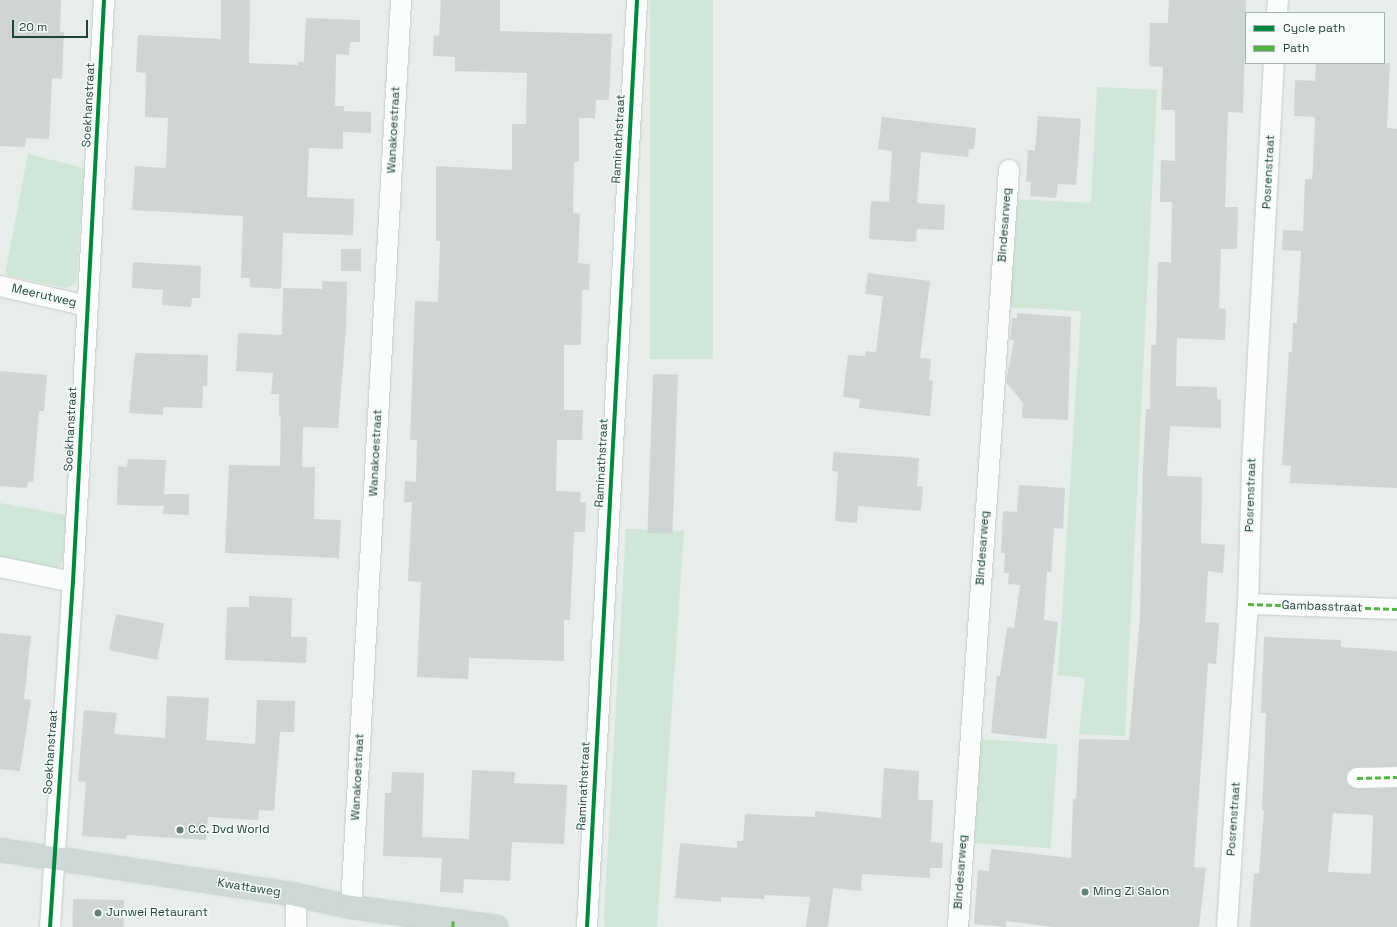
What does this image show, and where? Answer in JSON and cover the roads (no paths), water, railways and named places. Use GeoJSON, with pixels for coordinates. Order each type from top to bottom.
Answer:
{"type":"FeatureCollection","features":[{"type":"Feature","properties":{"kind":"main road","name":"Kwattaweg"},"geometry":{"type":"LineString","coordinates":[[0,850],[296,895],[351,907],[497,927]]}},
{"type":"Feature","properties":{"kind":"street","name":"Soekhanstraat"},"geometry":{"type":"LineString","coordinates":[[50,927],[73,582],[104,0]]}},
{"type":"Feature","properties":{"kind":"street","name":"Wanakoestraat"},"geometry":{"type":"LineString","coordinates":[[351,907],[401,0]]}},
{"type":"Feature","properties":{"kind":"street","name":"Raminathstraat"},"geometry":{"type":"LineString","coordinates":[[587,927],[637,0]]}},
{"type":"Feature","properties":{"kind":"street"},"geometry":{"type":"LineString","coordinates":[[1277,12],[1278,0]]}},
{"type":"Feature","properties":{"kind":"street","name":"Posrenstraat"},"geometry":{"type":"LineString","coordinates":[[1227,927],[1248,604],[1252,466],[1274,64]]}},
{"type":"Feature","properties":{"kind":"street","name":"Bindesarweg"},"geometry":{"type":"LineString","coordinates":[[958,927],[1009,170]]}},
{"type":"Feature","properties":{"kind":"street","name":"Meerutweg"},"geometry":{"type":"LineString","coordinates":[[0,286],[88,306]]}},
{"type":"Feature","properties":{"kind":"street"},"geometry":{"type":"LineString","coordinates":[[0,567],[73,582]]}},
{"type":"Feature","properties":{"kind":"street","name":"Gambasstraat"},"geometry":{"type":"LineString","coordinates":[[1248,604],[1397,609]]}},
{"type":"Feature","properties":{"kind":"street"},"geometry":{"type":"LineString","coordinates":[[1357,778],[1397,777]]}},
{"type":"Feature","properties":{"kind":"street"},"geometry":{"type":"LineString","coordinates":[[296,895],[296,927]]}},
{"type":"Feature","properties":{"kind":"place","name":"C.C. Dvd World"},"geometry":{"type":"Point","coordinates":[180,830]}},
{"type":"Feature","properties":{"kind":"place","name":"Ming Zi Salon"},"geometry":{"type":"Point","coordinates":[1085,892]}},
{"type":"Feature","properties":{"kind":"place","name":"Junwei Retaurant"},"geometry":{"type":"Point","coordinates":[98,913]}}]}
